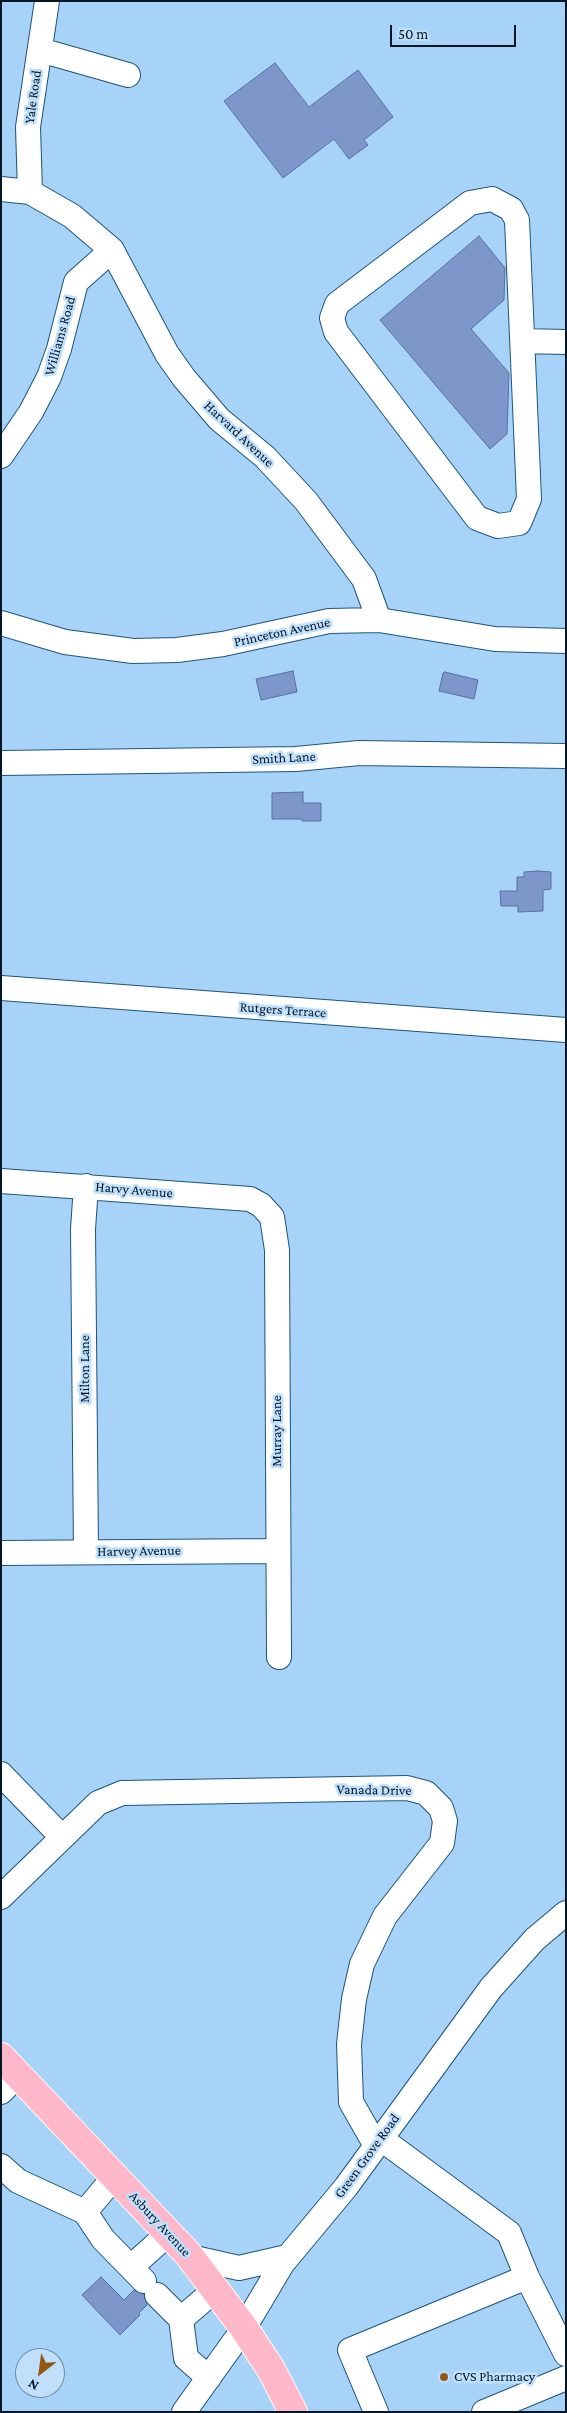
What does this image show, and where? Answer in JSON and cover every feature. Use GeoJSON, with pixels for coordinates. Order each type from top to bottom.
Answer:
{"type":"FeatureCollection","features":[{"type":"Feature","properties":{"kind":"main road","name":"Asbury Avenue"},"geometry":{"type":"LineString","coordinates":[[7,2075],[114,2176],[190,2257],[244,2328],[272,2371],[293,2412]]}},
{"type":"Feature","properties":{"kind":"street","name":"Yale Road"},"geometry":{"type":"LineString","coordinates":[[30,192],[28,128],[47,1]]}},
{"type":"Feature","properties":{"kind":"street"},"geometry":{"type":"LineString","coordinates":[[40,50],[128,75]]}},
{"type":"Feature","properties":{"kind":"street","name":"Harvard Avenue"},"geometry":{"type":"LineString","coordinates":[[1,189],[30,192],[72,216],[112,250],[167,354],[184,378],[219,419],[265,458],[306,501],[364,579],[379,620]]}},
{"type":"Feature","properties":{"kind":"street"},"geometry":{"type":"LineString","coordinates":[[492,199],[511,209],[517,220],[523,342],[529,499],[519,523],[498,526],[477,518],[336,332],[332,318],[338,304],[470,203],[492,199]]}},
{"type":"Feature","properties":{"kind":"street","name":"Williams Road"},"geometry":{"type":"LineString","coordinates":[[1,456],[31,412],[49,377],[76,282],[112,250]]}},
{"type":"Feature","properties":{"kind":"street"},"geometry":{"type":"LineString","coordinates":[[523,342],[566,342]]}},
{"type":"Feature","properties":{"kind":"street","name":"Princeton Avenue"},"geometry":{"type":"LineString","coordinates":[[1,623],[65,642],[133,651],[177,650],[223,644],[328,621],[379,620],[496,639],[566,641]]}},
{"type":"Feature","properties":{"kind":"street","name":"Smith Lane"},"geometry":{"type":"LineString","coordinates":[[1,763],[296,760],[359,752],[566,756]]}},
{"type":"Feature","properties":{"kind":"street","name":"Rutgers Terrace"},"geometry":{"type":"LineString","coordinates":[[1,988],[566,1030]]}},
{"type":"Feature","properties":{"kind":"street","name":"Harvy Avenue"},"geometry":{"type":"LineString","coordinates":[[1,1181],[250,1199],[265,1208]]}},
{"type":"Feature","properties":{"kind":"street","name":"Milton Lane"},"geometry":{"type":"LineString","coordinates":[[86,1186],[84,1229],[86,1552]]}},
{"type":"Feature","properties":{"kind":"street","name":"Murray Lane"},"geometry":{"type":"LineString","coordinates":[[265,1208],[272,1217],[277,1250],[277,1551],[280,1657]]}},
{"type":"Feature","properties":{"kind":"street","name":"Harvey Avenue"},"geometry":{"type":"LineString","coordinates":[[1,1554],[277,1551]]}},
{"type":"Feature","properties":{"kind":"street"},"geometry":{"type":"LineString","coordinates":[[1,1774],[62,1837]]}},
{"type":"Feature","properties":{"kind":"street","name":"Vanada Drive"},"geometry":{"type":"LineString","coordinates":[[1,1897],[98,1803],[108,1797],[128,1792],[407,1788],[426,1793],[441,1808],[445,1821],[442,1843],[385,1916],[362,1964],[354,1999],[349,2044],[351,2102],[378,2141]]}},
{"type":"Feature","properties":{"kind":"street","name":"Green Grove Road"},"geometry":{"type":"LineString","coordinates":[[184,2412],[244,2328],[287,2257],[346,2187],[491,1988],[518,1956],[566,1912]]}},
{"type":"Feature","properties":{"kind":"street"},"geometry":{"type":"LineString","coordinates":[[378,2141],[509,2233],[526,2277],[566,2354]]}},
{"type":"Feature","properties":{"kind":"street"},"geometry":{"type":"LineString","coordinates":[[1,2166],[18,2181],[85,2212],[103,2238],[181,2319],[186,2358],[208,2378]]}},
{"type":"Feature","properties":{"kind":"street"},"geometry":{"type":"LineString","coordinates":[[85,2212],[114,2176]]}},
{"type":"Feature","properties":{"kind":"street"},"geometry":{"type":"LineString","coordinates":[[144,2281],[169,2233]]}},
{"type":"Feature","properties":{"kind":"street"},"geometry":{"type":"LineString","coordinates":[[190,2257],[239,2268],[287,2257]]}},
{"type":"Feature","properties":{"kind":"street"},"geometry":{"type":"LineString","coordinates":[[376,2412],[350,2350],[526,2277]]}},
{"type":"Feature","properties":{"kind":"street"},"geometry":{"type":"LineString","coordinates":[[181,2319],[215,2290]]}},
{"type":"Feature","properties":{"kind":"street"},"geometry":{"type":"LineString","coordinates":[[484,2412],[566,2378]]}},
{"type":"Feature","properties":{"kind":"building"},"geometry":{"type":"Polygon","coordinates":[[[275,63],[309,107],[358,70],[393,117],[364,140],[368,145],[349,159],[334,139],[283,178],[224,101],[275,63]]]}},
{"type":"Feature","properties":{"kind":"building"},"geometry":{"type":"Polygon","coordinates":[[[479,236],[505,268],[504,300],[471,329],[509,373],[507,434],[490,449],[380,320],[479,236]]]}},
{"type":"Feature","properties":{"kind":"building"},"geometry":{"type":"Polygon","coordinates":[[[293,671],[297,692],[261,700],[256,679],[293,671]]]}},
{"type":"Feature","properties":{"kind":"building"},"geometry":{"type":"Polygon","coordinates":[[[443,673],[478,680],[474,699],[439,691],[443,673]]]}},
{"type":"Feature","properties":{"kind":"building"},"geometry":{"type":"Polygon","coordinates":[[[303,792],[303,803],[321,803],[321,821],[272,819],[272,793],[303,792]]]}},
{"type":"Feature","properties":{"kind":"building"},"geometry":{"type":"Polygon","coordinates":[[[524,872],[551,872],[551,889],[543,890],[543,911],[518,912],[518,906],[501,906],[500,891],[517,891],[517,877],[524,877],[524,872]]]}},
{"type":"Feature","properties":{"kind":"building"},"geometry":{"type":"Polygon","coordinates":[[[101,2277],[124,2300],[134,2290],[144,2294],[147,2305],[120,2335],[82,2295],[101,2277]]]}},
{"type":"Feature","properties":{"kind":"place","name":"CVS Pharmacy"},"geometry":{"type":"Point","coordinates":[444,2377]}}]}
